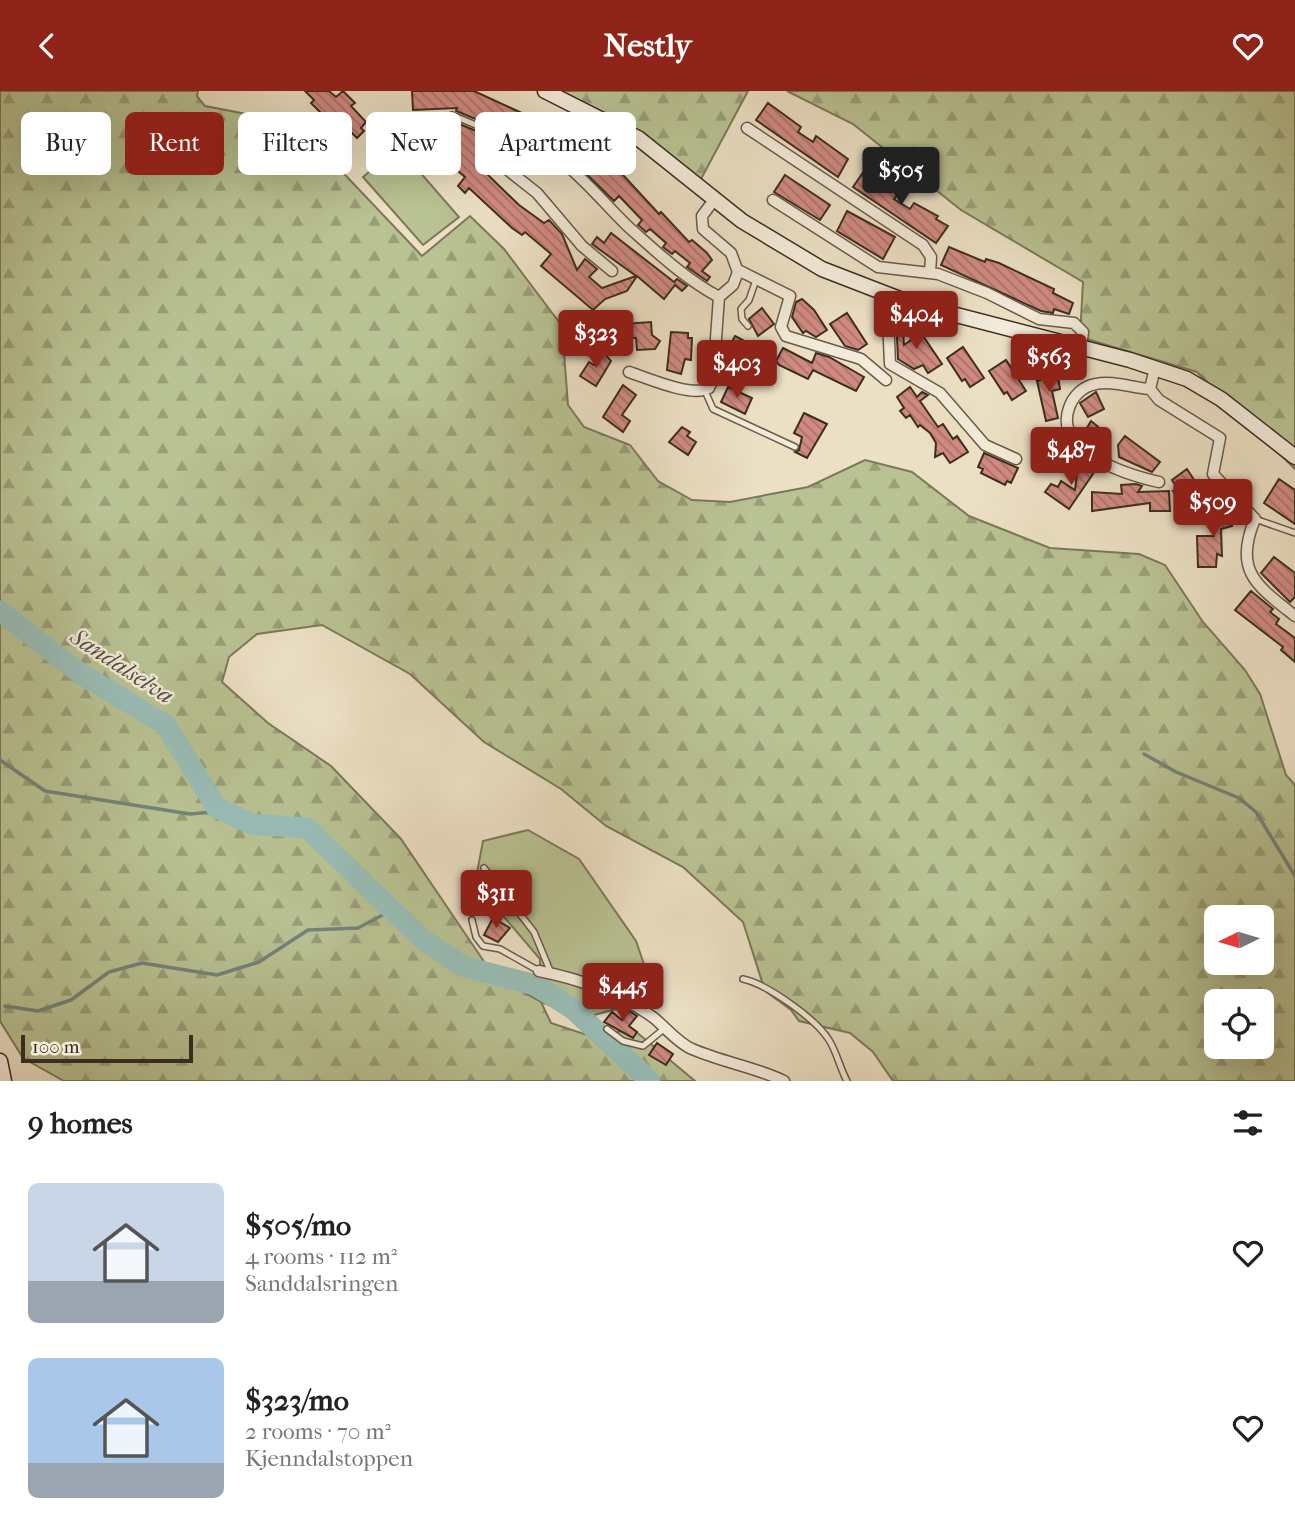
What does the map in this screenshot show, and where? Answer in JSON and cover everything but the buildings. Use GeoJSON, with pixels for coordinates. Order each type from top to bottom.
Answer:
{"type":"FeatureCollection","features":[{"type":"Feature","properties":{"kind":"main road"},"geometry":{"type":"LineString","coordinates":[[545,91],[638,138],[714,200],[794,255],[887,295],[1155,368],[1209,390],[1295,457]]}},
{"type":"Feature","properties":{"kind":"main road"},"geometry":{"type":"LineString","coordinates":[[0,1061],[4,1081]]}},
{"type":"Feature","properties":{"kind":"street"},"geometry":{"type":"LineString","coordinates":[[747,128],[923,246],[931,257],[930,272]]}},
{"type":"Feature","properties":{"kind":"street"},"geometry":{"type":"LineString","coordinates":[[514,175],[537,193],[582,246],[612,271]]}},
{"type":"Feature","properties":{"kind":"street"},"geometry":{"type":"LineString","coordinates":[[579,175],[631,230],[687,278],[719,297]]}},
{"type":"Feature","properties":{"kind":"street"},"geometry":{"type":"LineString","coordinates":[[629,372],[687,390],[705,391],[713,379],[719,297],[733,285],[738,270],[731,253],[703,229],[702,216],[714,200]]}},
{"type":"Feature","properties":{"kind":"street"},"geometry":{"type":"LineString","coordinates":[[773,200],[878,267],[902,272],[930,272],[987,293],[1039,319],[1074,323],[1083,332],[1081,347]]}},
{"type":"Feature","properties":{"kind":"street"},"geometry":{"type":"LineString","coordinates":[[738,270],[790,296],[781,327],[786,336],[861,359],[886,380]]}},
{"type":"Feature","properties":{"kind":"street"},"geometry":{"type":"LineString","coordinates":[[887,295],[890,364],[940,393],[985,445],[1016,459]]}},
{"type":"Feature","properties":{"kind":"street"},"geometry":{"type":"LineString","coordinates":[[1150,390],[1155,368]]}},
{"type":"Feature","properties":{"kind":"street"},"geometry":{"type":"LineString","coordinates":[[1159,482],[1133,475],[1099,460],[1078,445],[1067,423],[1074,398],[1091,385],[1107,383],[1150,390],[1159,400],[1220,438],[1221,445],[1214,462],[1213,474],[1255,519],[1246,544],[1247,566],[1264,591],[1295,616]]}},
{"type":"Feature","properties":{"kind":"street"},"geometry":{"type":"LineString","coordinates":[[539,971],[614,993],[689,1048],[760,1070],[785,1081]]}},
{"type":"Feature","properties":{"kind":"lane"},"geometry":{"type":"LineString","coordinates":[[748,327],[742,319],[741,309],[749,300],[757,278]]}},
{"type":"Feature","properties":{"kind":"lane"},"geometry":{"type":"LineString","coordinates":[[705,391],[713,409],[722,415],[795,447]]}},
{"type":"Feature","properties":{"kind":"lane"},"geometry":{"type":"LineString","coordinates":[[1255,519],[1295,533]]}},
{"type":"Feature","properties":{"kind":"lane"},"geometry":{"type":"LineString","coordinates":[[484,868],[534,932],[551,973]]}},
{"type":"Feature","properties":{"kind":"lane"},"geometry":{"type":"LineString","coordinates":[[472,920],[476,937],[483,946],[500,949],[539,971]]}},
{"type":"Feature","properties":{"kind":"lane"},"geometry":{"type":"LineString","coordinates":[[743,979],[756,982],[771,991],[818,1028],[827,1037],[847,1081]]}},
{"type":"Feature","properties":{"kind":"lane"},"geometry":{"type":"LineString","coordinates":[[607,1029],[623,1041],[643,1046],[665,1028]]}},
{"type":"Feature","properties":{"kind":"green space"},"geometry":{"type":"Polygon","coordinates":[[[0,91],[198,91],[197,96],[205,106],[238,112],[238,175],[345,175],[422,256],[470,216],[504,249],[562,326],[568,405],[584,427],[630,445],[658,481],[692,500],[730,502],[808,487],[865,460],[912,472],[969,516],[1050,548],[1139,554],[1165,565],[1203,622],[1245,670],[1260,694],[1286,775],[1295,785],[1295,1081],[893,1081],[873,1052],[850,1033],[799,1021],[791,1010],[765,991],[743,922],[683,867],[606,826],[561,789],[484,742],[410,674],[322,625],[257,634],[229,657],[222,682],[268,723],[331,766],[401,839],[497,977],[541,1002],[551,1023],[587,1035],[634,1030],[695,1081],[64,1081],[23,1058],[0,1021],[0,91]]]}},
{"type":"Feature","properties":{"kind":"green space"},"geometry":{"type":"Polygon","coordinates":[[[557,91],[748,91],[701,179],[636,134],[636,112],[600,112],[557,91]]]}},
{"type":"Feature","properties":{"kind":"green space"},"geometry":{"type":"Polygon","coordinates":[[[787,91],[1295,91],[1295,469],[1197,372],[1080,337],[1083,282],[961,210],[853,124],[787,91]]]}},
{"type":"Feature","properties":{"kind":"green space"},"geometry":{"type":"Polygon","coordinates":[[[366,174],[422,175],[459,217],[423,245],[363,177],[366,174]]]}},
{"type":"Feature","properties":{"kind":"green space"},"geometry":{"type":"Polygon","coordinates":[[[528,830],[579,859],[636,941],[648,976],[620,1008],[583,1018],[541,1002],[535,985],[540,978],[540,959],[475,883],[483,841],[528,830]]]}},
{"type":"Feature","properties":{"kind":"waterway","name":"Sandalselva"},"geometry":{"type":"LineString","coordinates":[[0,611],[78,672],[166,725],[216,807],[251,824],[307,828],[421,938],[462,966],[535,985],[573,1009],[650,1081]]}},
{"type":"Feature","properties":{"kind":"waterway"},"geometry":{"type":"LineString","coordinates":[[1144,754],[1176,772],[1239,798],[1256,812],[1295,876]]}},
{"type":"Feature","properties":{"kind":"waterway"},"geometry":{"type":"LineString","coordinates":[[0,760],[45,791],[190,814],[225,811]]}},
{"type":"Feature","properties":{"kind":"waterway"},"geometry":{"type":"LineString","coordinates":[[5,1006],[38,1011],[71,1000],[109,972],[142,963],[217,975],[259,962],[308,930],[358,928],[392,910]]}}]}
